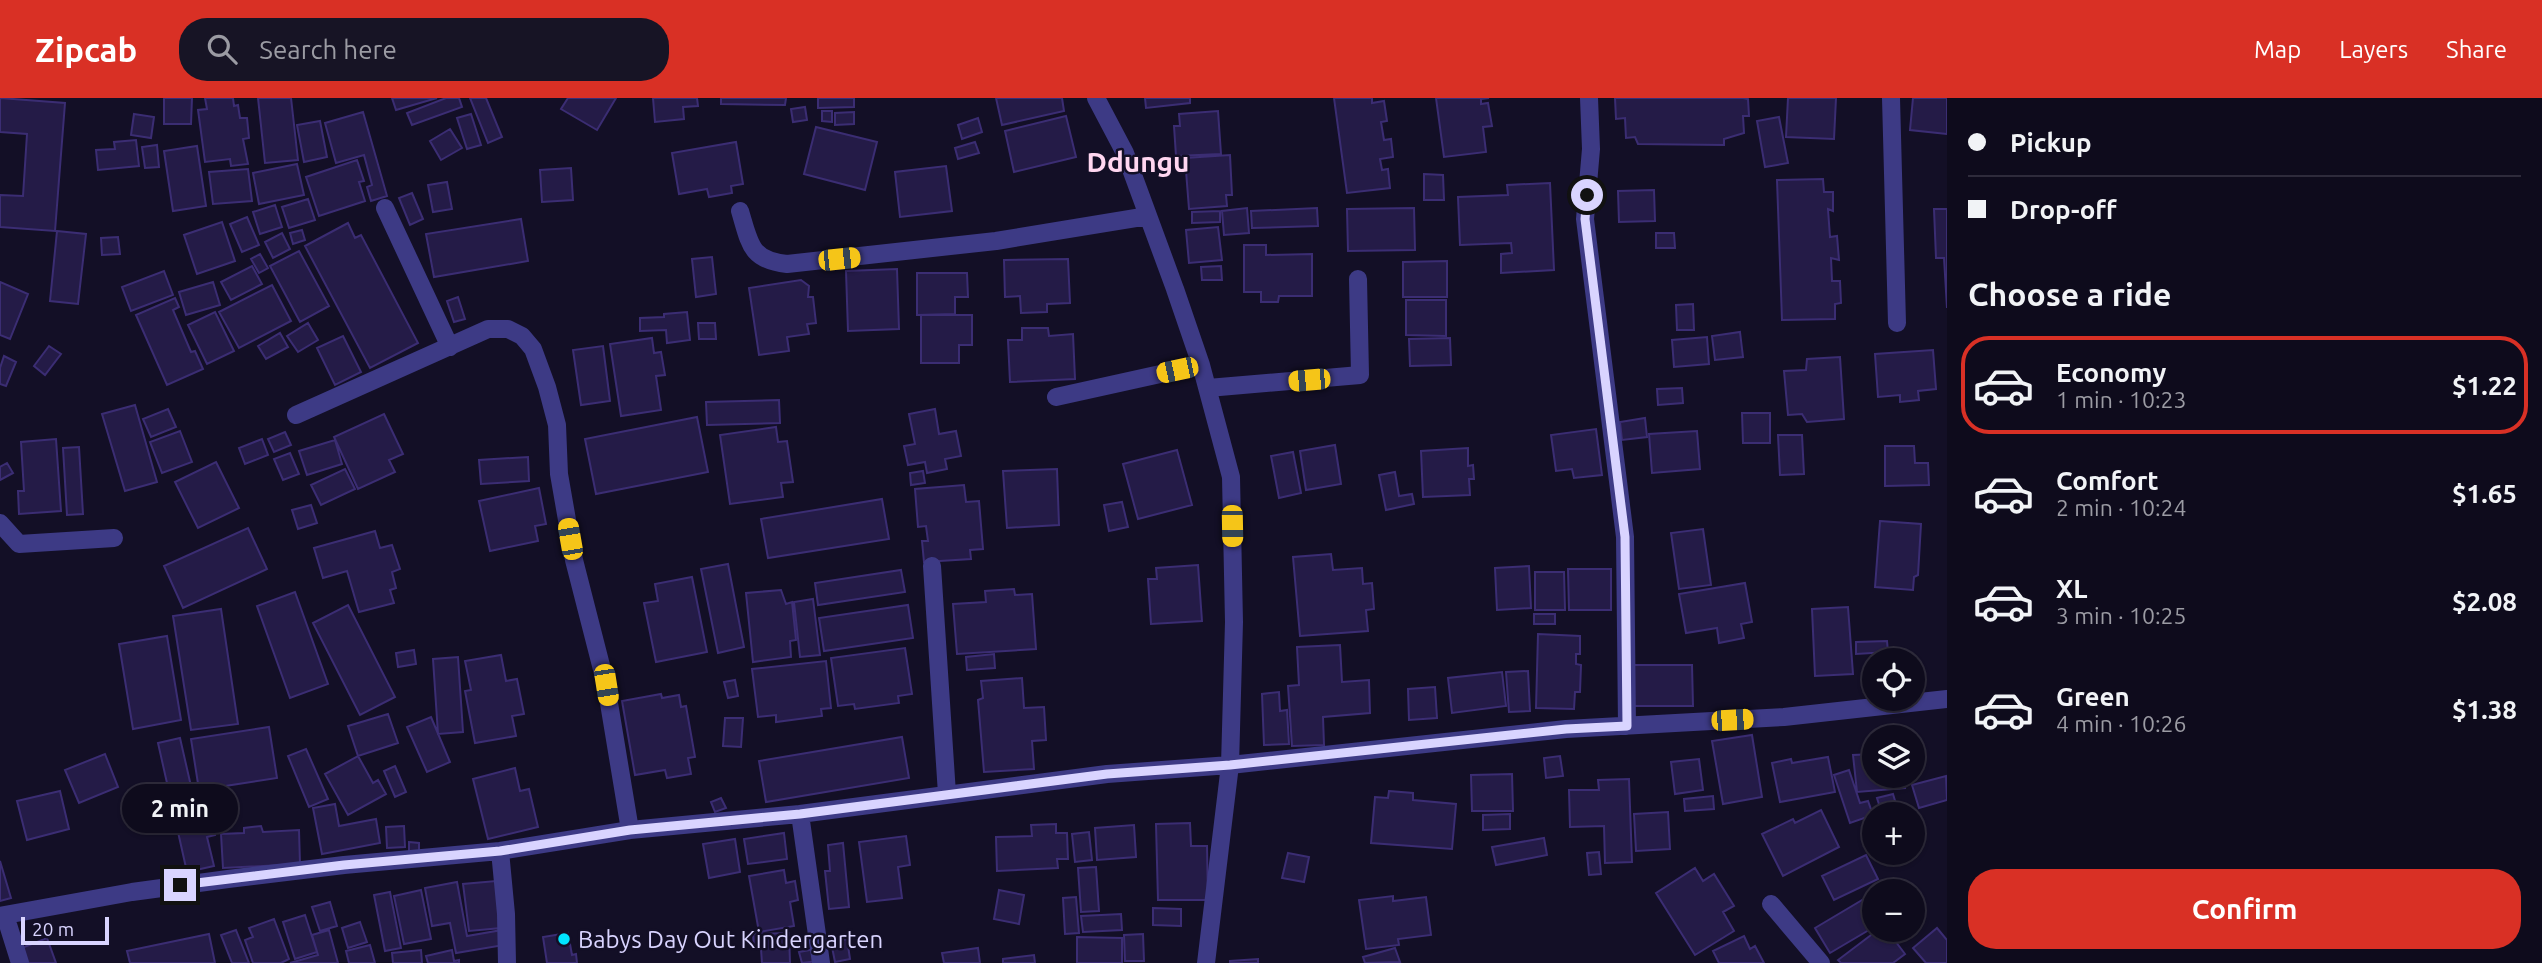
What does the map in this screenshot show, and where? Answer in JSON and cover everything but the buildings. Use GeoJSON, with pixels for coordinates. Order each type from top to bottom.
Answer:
{"type":"FeatureCollection","features":[{"type":"Feature","properties":{"kind":"street"},"geometry":{"type":"LineString","coordinates":[[1096,98],[1125,153],[1148,216],[1201,365],[1231,477],[1234,622],[1230,765],[1206,963]]}},
{"type":"Feature","properties":{"kind":"street"},"geometry":{"type":"LineString","coordinates":[[1589,98],[1591,149],[1585,219],[1625,537],[1627,726]]}},
{"type":"Feature","properties":{"kind":"street"},"geometry":{"type":"LineString","coordinates":[[1891,98],[1897,323]]}},
{"type":"Feature","properties":{"kind":"street"},"geometry":{"type":"LineString","coordinates":[[385,208],[450,347]]}},
{"type":"Feature","properties":{"kind":"street"},"geometry":{"type":"LineString","coordinates":[[740,211],[750,245],[767,262],[787,264],[996,242],[1148,216]]}},
{"type":"Feature","properties":{"kind":"street"},"geometry":{"type":"LineString","coordinates":[[1208,388],[1360,375],[1358,279]]}},
{"type":"Feature","properties":{"kind":"street"},"geometry":{"type":"LineString","coordinates":[[296,415],[488,329],[508,330],[522,335],[533,349],[547,387],[556,425],[559,474],[574,560],[606,685],[630,830]]}},
{"type":"Feature","properties":{"kind":"street"},"geometry":{"type":"LineString","coordinates":[[1056,397],[1201,365]]}},
{"type":"Feature","properties":{"kind":"street"},"geometry":{"type":"LineString","coordinates":[[0,523],[19,544],[114,538]]}},
{"type":"Feature","properties":{"kind":"street"},"geometry":{"type":"LineString","coordinates":[[932,566],[947,794]]}},
{"type":"Feature","properties":{"kind":"street"},"geometry":{"type":"LineString","coordinates":[[20,963],[2,916],[132,891],[344,865],[500,851],[630,830],[800,814],[1152,770],[1230,765],[1566,729],[1784,717],[1947,699]]}},
{"type":"Feature","properties":{"kind":"street"},"geometry":{"type":"LineString","coordinates":[[800,814],[821,963]]}},
{"type":"Feature","properties":{"kind":"street"},"geometry":{"type":"LineString","coordinates":[[500,851],[507,963]]}},
{"type":"Feature","properties":{"kind":"street"},"geometry":{"type":"LineString","coordinates":[[1771,904],[1821,963]]}},
{"type":"Feature","properties":{"kind":"place","name":"Babys Day Out Kindergarten"},"geometry":{"type":"Point","coordinates":[564,939]}},
{"type":"Feature","properties":{"kind":"district","name":"Ddungu"},"geometry":{"type":"Point","coordinates":[1138,161]}},
{"type":"Feature","properties":{"kind":"route"},"geometry":{"type":"LineString","coordinates":[[180,885],[344,865],[500,851],[630,830],[800,814],[1107,774],[1230,765],[1566,729],[1627,726],[1625,537],[1585,219],[1587,195]]}}]}
